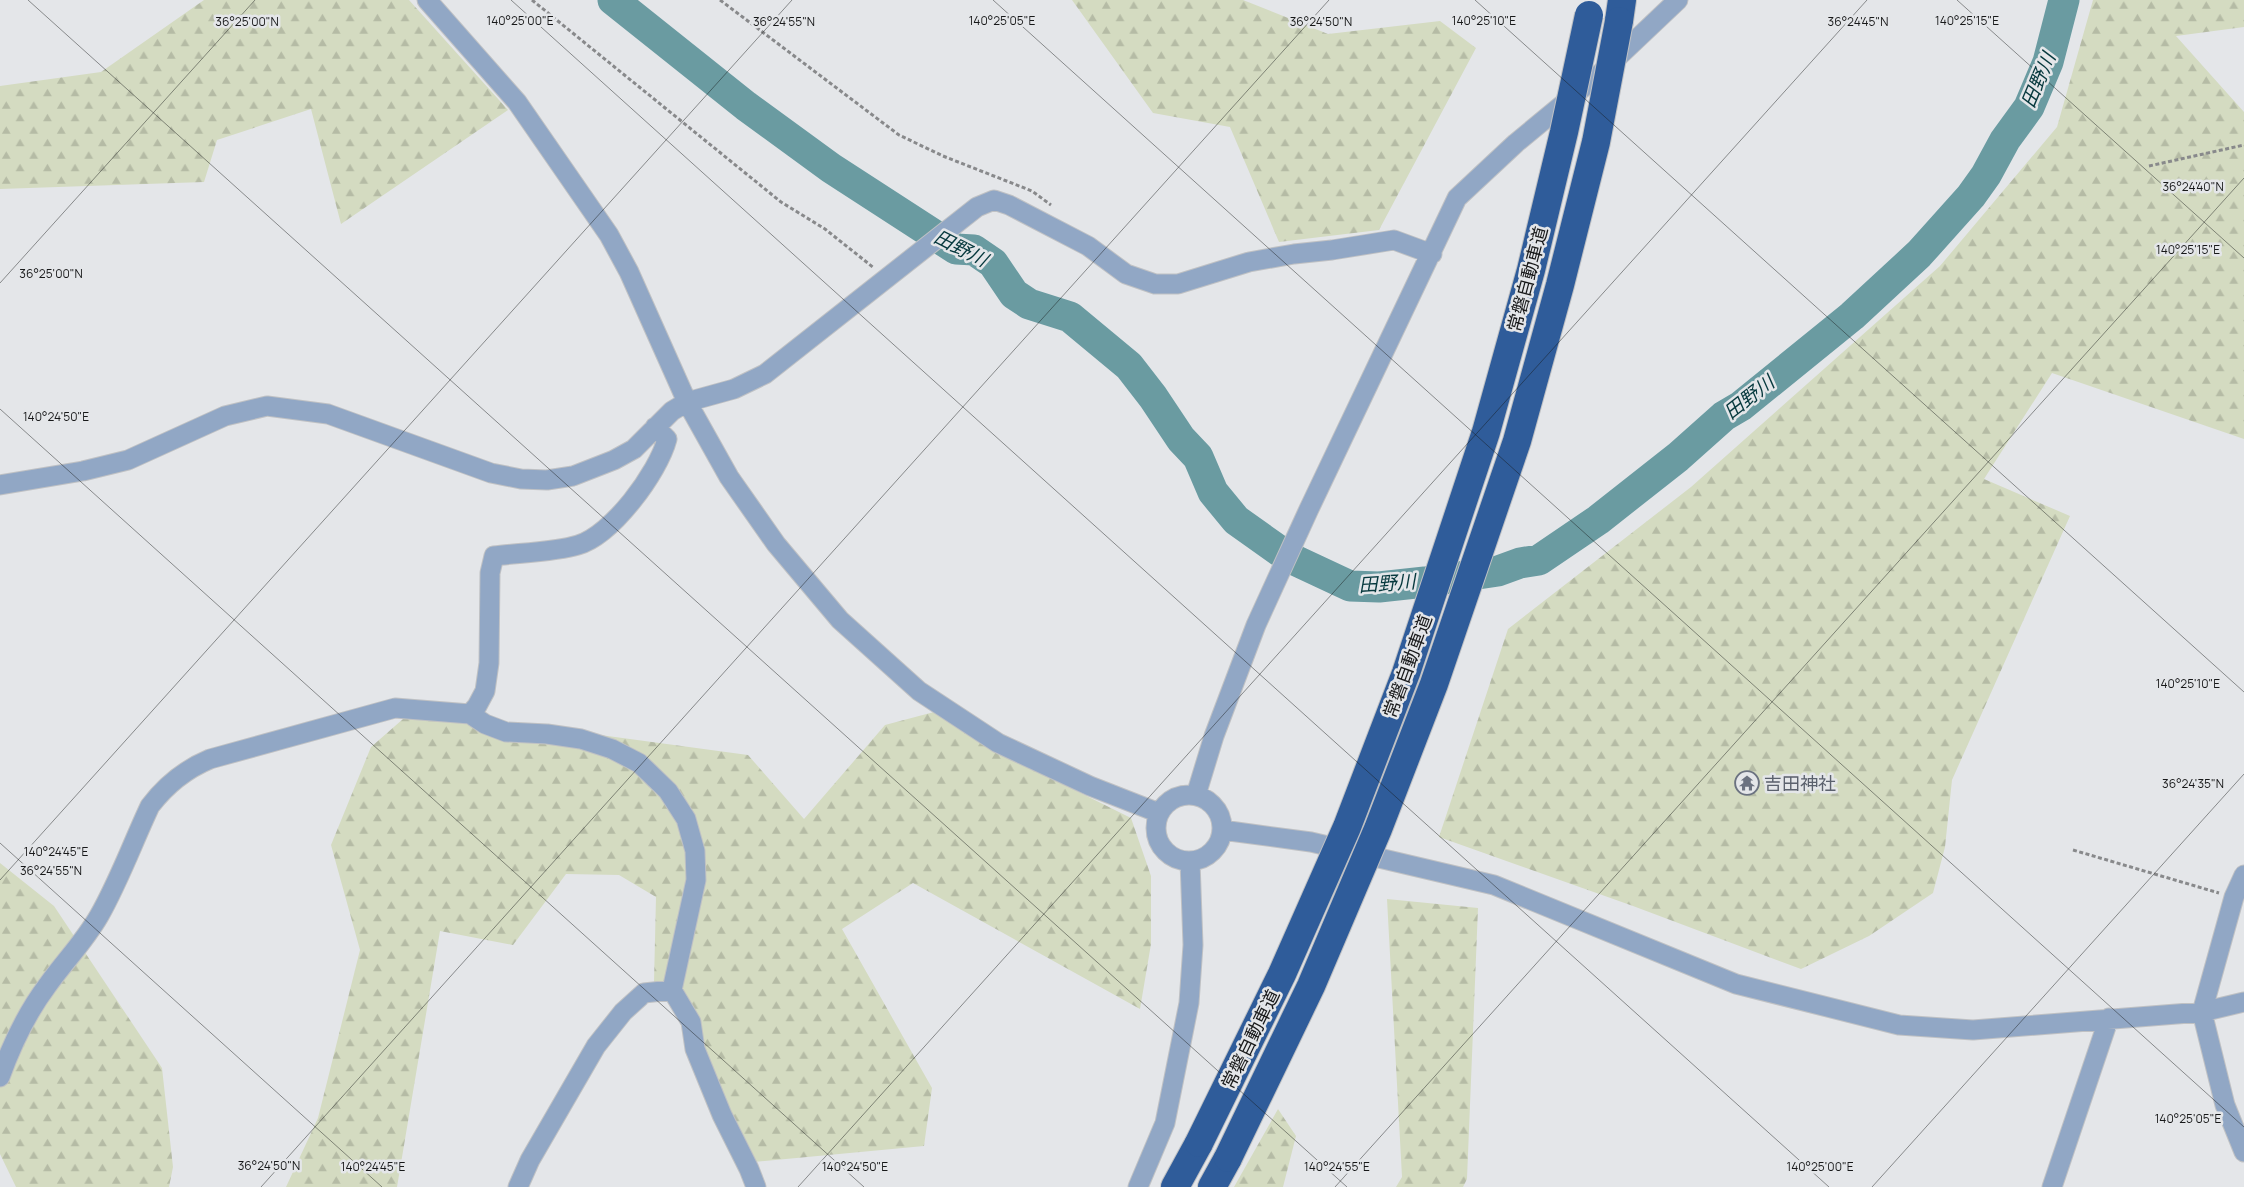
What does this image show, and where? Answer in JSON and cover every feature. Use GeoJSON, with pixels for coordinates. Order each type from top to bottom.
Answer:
{"type":"FeatureCollection","features":[{"type":"Feature","properties":{"kind":"highway","name":"常磐自動車道"},"geometry":{"type":"LineString","coordinates":[[1175,1187],[1199,1143],[1290,956],[1347,827],[1406,673],[1486,432],[1526,289],[1564,132],[1590,8]]}},
{"type":"Feature","properties":{"kind":"highway","name":"常磐自動車道"},"geometry":{"type":"LineString","coordinates":[[1212,1187],[1228,1158],[1311,986],[1378,829],[1434,684],[1517,441],[1560,285],[1596,142],[1620,10]]}},
{"type":"Feature","properties":{"kind":"street"},"geometry":{"type":"LineString","coordinates":[[427,0],[517,102],[609,235],[629,272],[687,402],[729,477],[776,544],[840,620],[919,691],[998,743],[1090,786],[1159,813]]}},
{"type":"Feature","properties":{"kind":"street"},"geometry":{"type":"LineString","coordinates":[[1196,795],[1214,736],[1265,606],[1457,198],[1516,143],[1602,72],[1678,0]]}},
{"type":"Feature","properties":{"kind":"street"},"geometry":{"type":"LineString","coordinates":[[0,485],[82,471],[128,460],[224,416],[267,406],[328,414],[491,473],[520,479],[547,480],[573,476],[614,460],[634,449],[672,411],[687,402],[734,389],[765,374],[944,232],[977,207],[994,200],[1008,205],[1088,246],[1126,274],[1155,284],[1178,284],[1249,262],[1276,257],[1394,240],[1432,254]]}},
{"type":"Feature","properties":{"kind":"street"},"geometry":{"type":"LineString","coordinates":[[470,714],[485,691],[489,663],[490,573],[494,556],[578,546],[603,532],[627,508],[664,452],[667,439],[655,427]]}},
{"type":"Feature","properties":{"kind":"street"},"geometry":{"type":"LineString","coordinates":[[0,1077],[12,1043],[26,1017],[47,985],[81,944],[100,915],[150,806],[162,790],[196,765],[210,759],[394,708],[470,714],[486,724],[506,732],[547,734],[572,738],[612,749],[639,763],[668,790],[686,819],[695,851],[696,880],[672,990],[691,1022],[698,1057],[722,1115],[756,1187]]}},
{"type":"Feature","properties":{"kind":"street"},"geometry":{"type":"LineString","coordinates":[[1187,794],[1196,795],[1212,804],[1218,812],[1222,830],[1215,848],[1208,855],[1190,861],[1171,856],[1159,842],[1156,832],[1159,813],[1170,800],[1187,794]]}},
{"type":"Feature","properties":{"kind":"street"},"geometry":{"type":"LineString","coordinates":[[1222,830],[1310,842],[1494,885],[1736,984],[1899,1025],[1973,1030],[2202,1012],[2244,1002]]}},
{"type":"Feature","properties":{"kind":"street"},"geometry":{"type":"LineString","coordinates":[[1138,1187],[1166,1123],[1190,1003],[1193,945],[1190,861]]}},
{"type":"Feature","properties":{"kind":"street"},"geometry":{"type":"LineString","coordinates":[[2244,875],[2234,897],[2202,1012],[2225,1105],[2244,1152]]}},
{"type":"Feature","properties":{"kind":"street"},"geometry":{"type":"LineString","coordinates":[[518,1187],[530,1160],[596,1046],[623,1012],[644,993],[672,990]]}},
{"type":"Feature","properties":{"kind":"street"},"geometry":{"type":"LineString","coordinates":[[2052,1187],[2109,1018]]}},
{"type":"Feature","properties":{"kind":"path"},"geometry":{"type":"LineString","coordinates":[[532,0],[781,202],[825,229],[887,278]]}},
{"type":"Feature","properties":{"kind":"path"},"geometry":{"type":"LineString","coordinates":[[720,0],[899,135],[943,156],[1032,191],[1052,206]]}},
{"type":"Feature","properties":{"kind":"path"},"geometry":{"type":"LineString","coordinates":[[2149,166],[2244,145]]}},
{"type":"Feature","properties":{"kind":"path"},"geometry":{"type":"LineString","coordinates":[[2073,850],[2234,897]]}},
{"type":"Feature","properties":{"kind":"green space"},"geometry":{"type":"Polygon","coordinates":[[[204,0],[409,0],[508,110],[341,224],[311,109],[217,140],[204,182],[0,189],[0,86],[101,72],[204,0]]]}},
{"type":"Feature","properties":{"kind":"green space"},"geometry":{"type":"Polygon","coordinates":[[[1072,0],[1243,0],[1328,34],[1440,21],[1476,48],[1379,230],[1279,242],[1230,127],[1153,113],[1072,0]]]}},
{"type":"Feature","properties":{"kind":"green space"},"geometry":{"type":"Polygon","coordinates":[[[2093,0],[2244,0],[2244,27],[2176,36],[2244,112],[2244,439],[2052,373],[1984,479],[2070,516],[1952,780],[1945,847],[1933,893],[1869,936],[1801,969],[1633,906],[1439,837],[1508,629],[1691,487],[1940,266],[2057,127],[2093,0]]]}},
{"type":"Feature","properties":{"kind":"green space"},"geometry":{"type":"Polygon","coordinates":[[[411,712],[467,717],[748,755],[804,819],[885,725],[934,712],[994,750],[1131,818],[1151,876],[1151,944],[1140,1009],[913,883],[842,929],[932,1088],[924,1146],[754,1162],[728,1111],[683,993],[654,982],[656,897],[619,875],[566,874],[513,945],[440,931],[397,1187],[286,1187],[318,1118],[360,950],[331,845],[371,747],[411,712]]]}},
{"type":"Feature","properties":{"kind":"green space"},"geometry":{"type":"Polygon","coordinates":[[[0,863],[54,906],[162,1068],[173,1167],[169,1187],[16,1187],[0,1154],[0,863]]]}},
{"type":"Feature","properties":{"kind":"green space"},"geometry":{"type":"Polygon","coordinates":[[[1387,899],[1478,908],[1467,1179],[1463,1187],[1396,1187],[1402,1177],[1387,899]]]}},
{"type":"Feature","properties":{"kind":"green space"},"geometry":{"type":"Polygon","coordinates":[[[1278,1109],[1296,1136],[1283,1187],[1234,1187],[1278,1109]]]}},
{"type":"Feature","properties":{"kind":"waterway","name":"田野川"},"geometry":{"type":"LineString","coordinates":[[613,0],[746,106],[831,168],[956,249],[974,250],[993,263],[1014,294],[1029,304],[1070,317],[1129,366],[1153,397],[1181,439],[1198,457],[1213,492],[1236,520],[1288,557],[1350,586],[1379,587],[1498,571],[1520,563],[1539,560],[1598,520],[1678,457],[1724,416],[1741,406],[1852,316],[1919,254],[1971,196],[1986,175],[2005,140],[2029,107],[2048,62],[2064,0]]}},
{"type":"Feature","properties":{"kind":"place","name":"吉田神社"},"geometry":{"type":"Point","coordinates":[1747,783]}}]}
